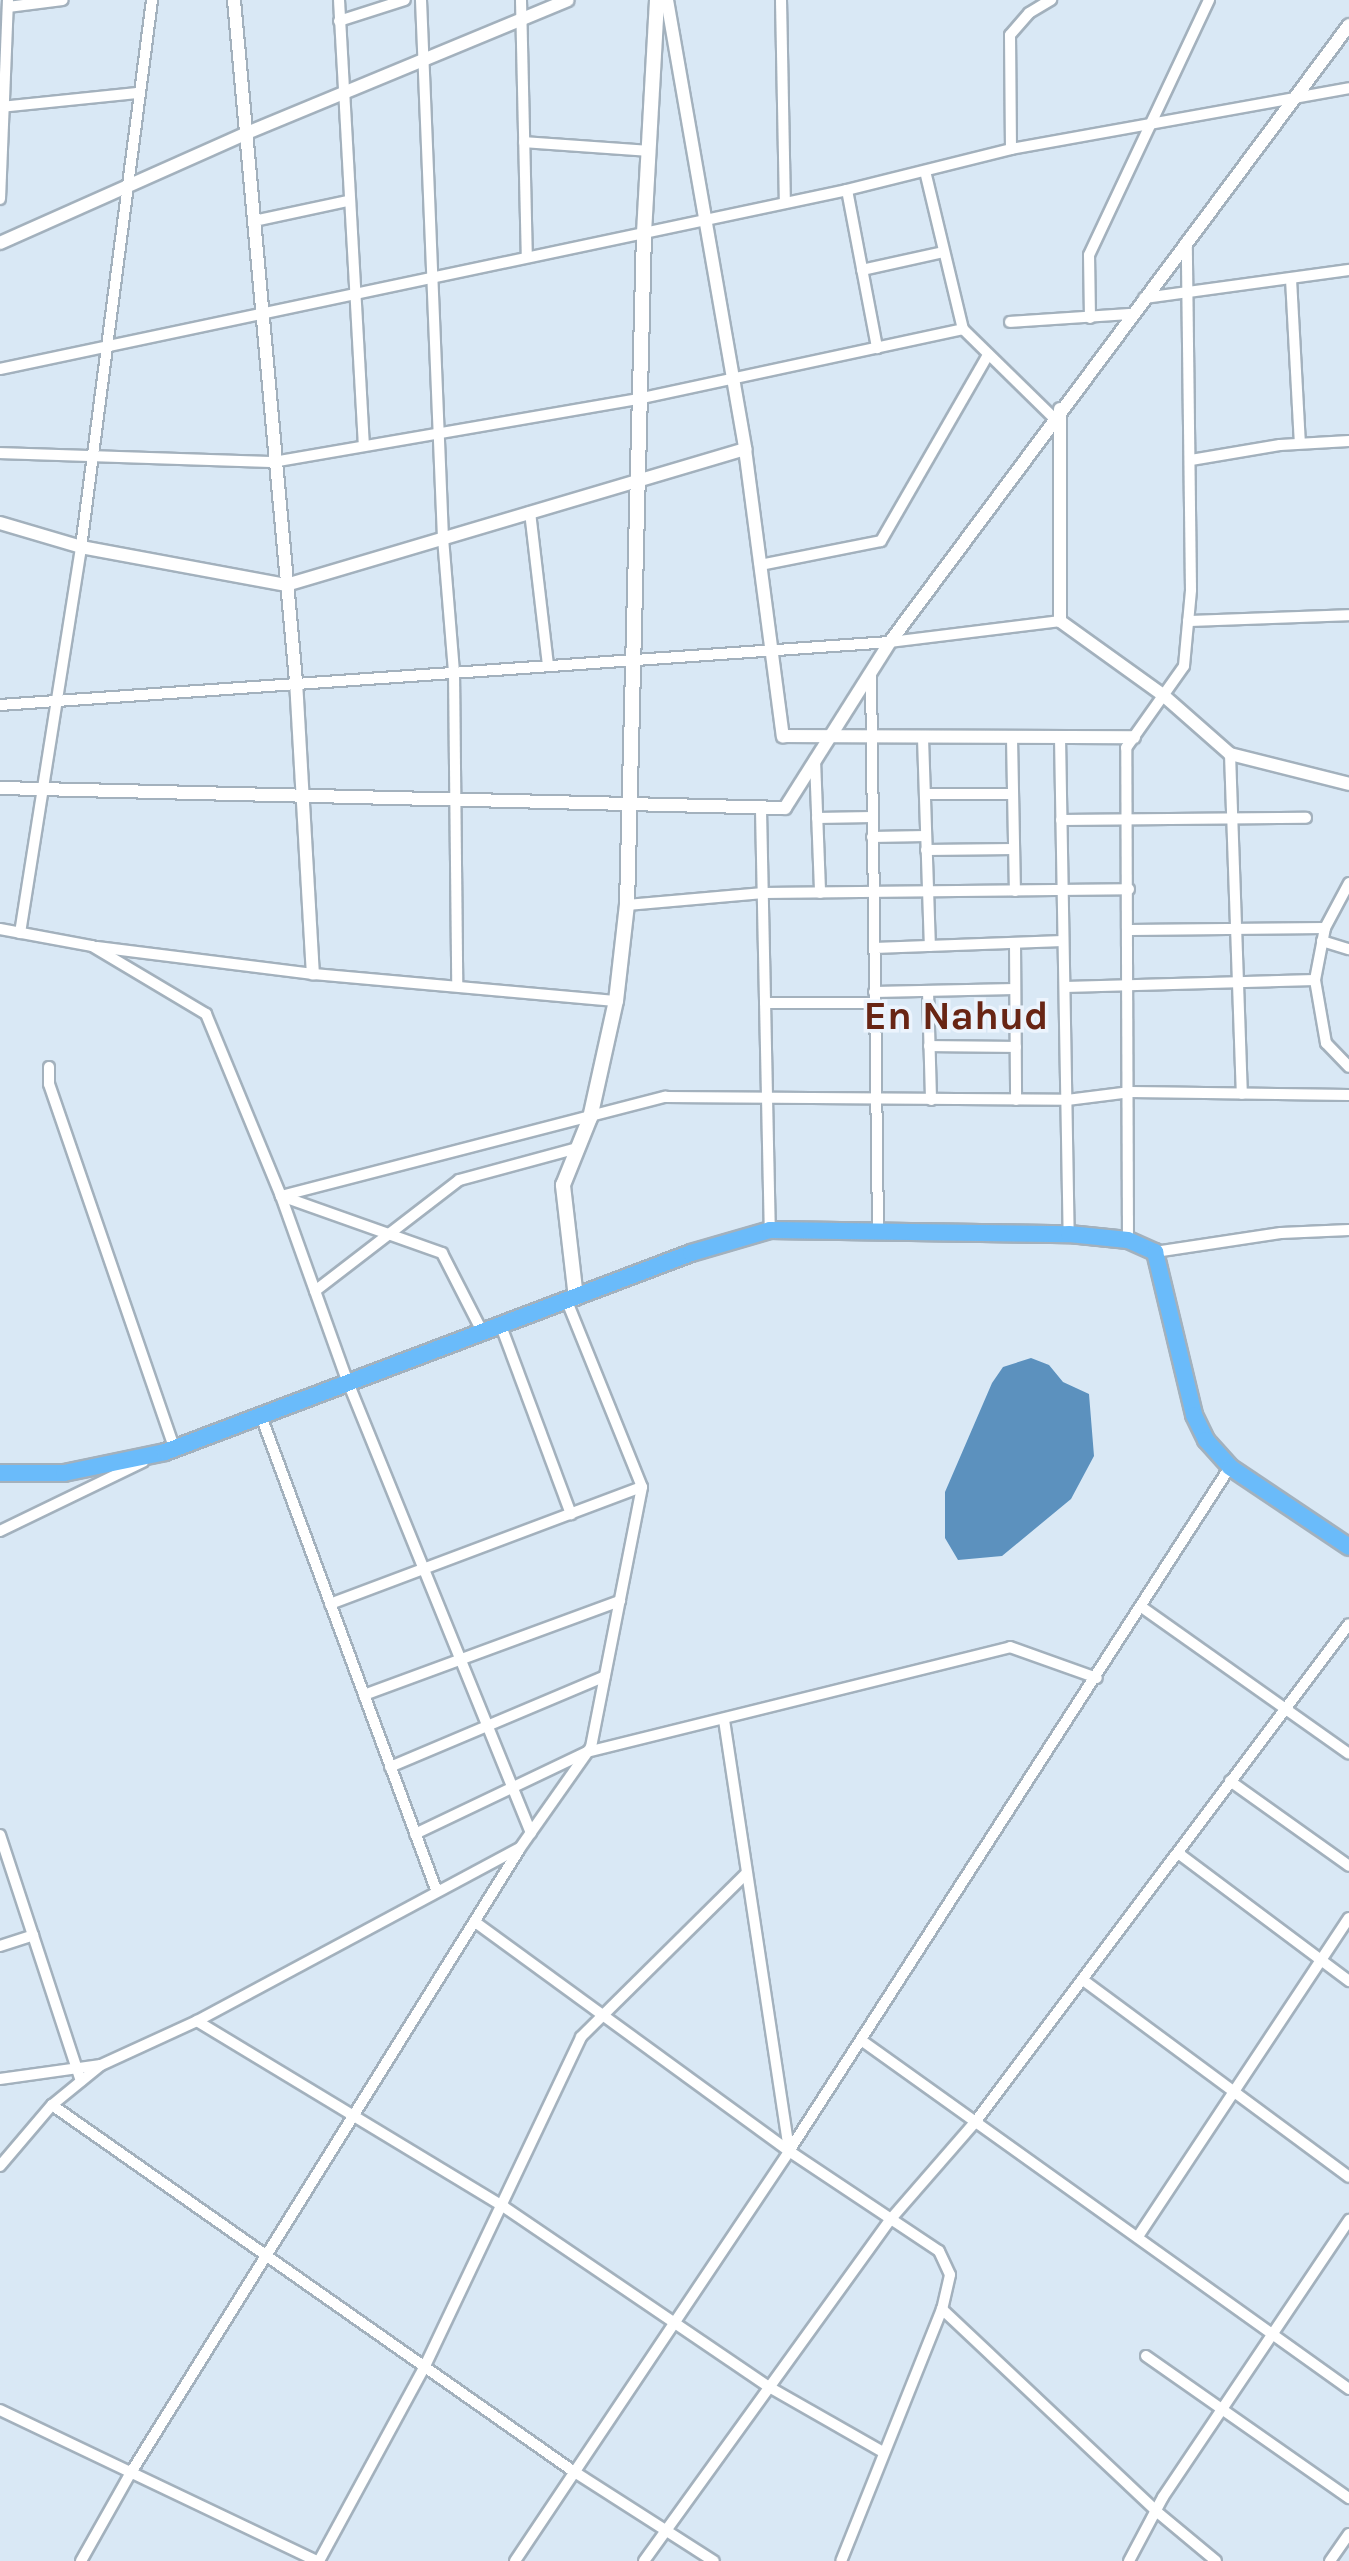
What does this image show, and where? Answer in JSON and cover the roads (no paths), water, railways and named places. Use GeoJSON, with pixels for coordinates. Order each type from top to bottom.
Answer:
{"type":"FeatureCollection","features":[{"type":"Feature","properties":{"kind":"highway"},"geometry":{"type":"LineString","coordinates":[[0,1473],[64,1473],[169,1450],[691,1253],[770,1230],[1069,1234],[1128,1240],[1155,1252],[1194,1415],[1230,1467],[1349,1547]]}},
{"type":"Feature","properties":{"kind":"main road"},"geometry":{"type":"LineString","coordinates":[[572,1299],[563,1185],[590,1118],[616,1001],[627,905],[644,233],[657,0]]}},
{"type":"Feature","properties":{"kind":"street"},"geometry":{"type":"LineString","coordinates":[[0,199],[8,4],[63,0]]}},
{"type":"Feature","properties":{"kind":"street"},"geometry":{"type":"LineString","coordinates":[[20,933],[81,547],[104,346],[152,0]]}},
{"type":"Feature","properties":{"kind":"street"},"geometry":{"type":"LineString","coordinates":[[234,0],[273,462],[296,681],[313,974]]}},
{"type":"Feature","properties":{"kind":"street"},"geometry":{"type":"LineString","coordinates":[[339,0],[341,96],[364,445]]}},
{"type":"Feature","properties":{"kind":"street"},"geometry":{"type":"LineString","coordinates":[[339,21],[405,0]]}},
{"type":"Feature","properties":{"kind":"street"},"geometry":{"type":"LineString","coordinates":[[421,0],[435,277],[443,538],[454,671],[457,983]]}},
{"type":"Feature","properties":{"kind":"street"},"geometry":{"type":"LineString","coordinates":[[521,0],[527,257]]}},
{"type":"Feature","properties":{"kind":"street"},"geometry":{"type":"LineString","coordinates":[[0,243],[247,133],[423,64],[568,0]]}},
{"type":"Feature","properties":{"kind":"street"},"geometry":{"type":"LineString","coordinates":[[667,0],[706,204],[704,221],[745,449],[783,736],[829,739],[1134,737]]}},
{"type":"Feature","properties":{"kind":"street"},"geometry":{"type":"LineString","coordinates":[[781,0],[785,203]]}},
{"type":"Feature","properties":{"kind":"street"},"geometry":{"type":"LineString","coordinates":[[1011,149],[1010,35],[1029,13],[1051,0]]}},
{"type":"Feature","properties":{"kind":"street"},"geometry":{"type":"LineString","coordinates":[[1090,318],[1089,255],[1209,0]]}},
{"type":"Feature","properties":{"kind":"street"},"geometry":{"type":"LineString","coordinates":[[0,788],[761,810],[785,808],[890,642],[1057,413],[1349,25]]}},
{"type":"Feature","properties":{"kind":"street"},"geometry":{"type":"LineString","coordinates":[[0,369],[847,190],[1011,149],[1349,88]]}},
{"type":"Feature","properties":{"kind":"street"},"geometry":{"type":"LineString","coordinates":[[2,106],[139,93]]}},
{"type":"Feature","properties":{"kind":"street"},"geometry":{"type":"LineString","coordinates":[[524,142],[649,151]]}},
{"type":"Feature","properties":{"kind":"street"},"geometry":{"type":"LineString","coordinates":[[925,171],[963,329],[988,355],[1057,413],[1060,621]]}},
{"type":"Feature","properties":{"kind":"street"},"geometry":{"type":"LineString","coordinates":[[847,190],[877,348]]}},
{"type":"Feature","properties":{"kind":"street"},"geometry":{"type":"LineString","coordinates":[[254,221],[347,201]]}},
{"type":"Feature","properties":{"kind":"street"},"geometry":{"type":"LineString","coordinates":[[1128,1240],[1130,930],[1126,748],[1184,666],[1188,621],[1191,460],[1191,294],[1187,242]]}},
{"type":"Feature","properties":{"kind":"street"},"geometry":{"type":"LineString","coordinates":[[862,270],[943,252]]}},
{"type":"Feature","properties":{"kind":"street"},"geometry":{"type":"LineString","coordinates":[[1144,298],[1349,270]]}},
{"type":"Feature","properties":{"kind":"street"},"geometry":{"type":"LineString","coordinates":[[1291,279],[1300,443]]}},
{"type":"Feature","properties":{"kind":"street"},"geometry":{"type":"LineString","coordinates":[[1010,322],[1132,314]]}},
{"type":"Feature","properties":{"kind":"street"},"geometry":{"type":"LineString","coordinates":[[0,453],[273,462],[440,430],[642,398],[963,329]]}},
{"type":"Feature","properties":{"kind":"street"},"geometry":{"type":"LineString","coordinates":[[760,565],[881,541],[988,355]]}},
{"type":"Feature","properties":{"kind":"street"},"geometry":{"type":"LineString","coordinates":[[1191,460],[1300,443],[1349,441]]}},
{"type":"Feature","properties":{"kind":"street"},"geometry":{"type":"LineString","coordinates":[[0,523],[81,547],[286,585],[745,449]]}},
{"type":"Feature","properties":{"kind":"street"},"geometry":{"type":"LineString","coordinates":[[530,512],[548,665]]}},
{"type":"Feature","properties":{"kind":"street"},"geometry":{"type":"LineString","coordinates":[[1188,621],[1349,615]]}},
{"type":"Feature","properties":{"kind":"street"},"geometry":{"type":"LineString","coordinates":[[0,705],[296,681],[890,642],[1060,621],[1163,695],[1230,754],[1349,784]]}},
{"type":"Feature","properties":{"kind":"street"},"geometry":{"type":"LineString","coordinates":[[871,673],[878,1231]]}},
{"type":"Feature","properties":{"kind":"street"},"geometry":{"type":"LineString","coordinates":[[1060,737],[1069,1234]]}},
{"type":"Feature","properties":{"kind":"street"},"geometry":{"type":"LineString","coordinates":[[923,738],[930,946]]}},
{"type":"Feature","properties":{"kind":"street"},"geometry":{"type":"LineString","coordinates":[[1012,738],[1015,891]]}},
{"type":"Feature","properties":{"kind":"street"},"geometry":{"type":"LineString","coordinates":[[1230,754],[1235,821],[1242,1094]]}},
{"type":"Feature","properties":{"kind":"street"},"geometry":{"type":"LineString","coordinates":[[815,760],[820,893]]}},
{"type":"Feature","properties":{"kind":"street"},"geometry":{"type":"LineString","coordinates":[[925,794],[1013,794]]}},
{"type":"Feature","properties":{"kind":"street"},"geometry":{"type":"LineString","coordinates":[[761,810],[770,1230]]}},
{"type":"Feature","properties":{"kind":"street"},"geometry":{"type":"LineString","coordinates":[[817,818],[872,817]]}},
{"type":"Feature","properties":{"kind":"street"},"geometry":{"type":"LineString","coordinates":[[1061,820],[1235,821],[1306,818]]}},
{"type":"Feature","properties":{"kind":"street"},"geometry":{"type":"LineString","coordinates":[[872,837],[926,836]]}},
{"type":"Feature","properties":{"kind":"street"},"geometry":{"type":"LineString","coordinates":[[926,850],[1014,849]]}},
{"type":"Feature","properties":{"kind":"street"},"geometry":{"type":"LineString","coordinates":[[1349,883],[1325,928],[1315,980],[1326,1043],[1349,1067]]}},
{"type":"Feature","properties":{"kind":"street"},"geometry":{"type":"LineString","coordinates":[[627,905],[763,893],[1129,889]]}},
{"type":"Feature","properties":{"kind":"street"},"geometry":{"type":"LineString","coordinates":[[1130,930],[1325,928]]}},
{"type":"Feature","properties":{"kind":"street"},"geometry":{"type":"LineString","coordinates":[[0,929],[92,946],[313,974],[457,983],[616,1001]]}},
{"type":"Feature","properties":{"kind":"street"},"geometry":{"type":"LineString","coordinates":[[874,948],[1063,941]]}},
{"type":"Feature","properties":{"kind":"street"},"geometry":{"type":"LineString","coordinates":[[1322,941],[1349,949]]}},
{"type":"Feature","properties":{"kind":"street"},"geometry":{"type":"LineString","coordinates":[[1015,943],[1016,1100]]}},
{"type":"Feature","properties":{"kind":"street"},"geometry":{"type":"LineString","coordinates":[[92,946],[206,1014],[281,1196],[348,1383],[531,1833]]}},
{"type":"Feature","properties":{"kind":"street"},"geometry":{"type":"LineString","coordinates":[[1065,987],[1315,980]]}},
{"type":"Feature","properties":{"kind":"street"},"geometry":{"type":"LineString","coordinates":[[765,1003],[874,998],[928,991],[1015,989]]}},
{"type":"Feature","properties":{"kind":"street"},"geometry":{"type":"LineString","coordinates":[[928,991],[931,1100]]}},
{"type":"Feature","properties":{"kind":"street"},"geometry":{"type":"LineString","coordinates":[[929,1046],[1016,1047]]}},
{"type":"Feature","properties":{"kind":"street"},"geometry":{"type":"LineString","coordinates":[[0,1531],[169,1450],[49,1084],[49,1067]]}},
{"type":"Feature","properties":{"kind":"street"},"geometry":{"type":"LineString","coordinates":[[281,1196],[665,1097],[1067,1100],[1130,1092],[1349,1095]]}},
{"type":"Feature","properties":{"kind":"street"},"geometry":{"type":"LineString","coordinates":[[315,1291],[386,1233],[459,1180],[578,1148]]}},
{"type":"Feature","properties":{"kind":"street"},"geometry":{"type":"LineString","coordinates":[[281,1196],[442,1253],[483,1333]]}},
{"type":"Feature","properties":{"kind":"street"},"geometry":{"type":"LineString","coordinates":[[1155,1252],[1281,1233],[1349,1230]]}},
{"type":"Feature","properties":{"kind":"street"},"geometry":{"type":"LineString","coordinates":[[81,2561],[130,2474],[358,2115],[520,1848],[587,1752],[642,1487],[572,1299]]}},
{"type":"Feature","properties":{"kind":"street"},"geometry":{"type":"LineString","coordinates":[[501,1326],[571,1514]]}},
{"type":"Feature","properties":{"kind":"street"},"geometry":{"type":"LineString","coordinates":[[261,1416],[437,1892]]}},
{"type":"Feature","properties":{"kind":"street"},"geometry":{"type":"LineString","coordinates":[[515,2561],[673,2319],[789,2151],[1143,1608],[1230,1467]]}},
{"type":"Feature","properties":{"kind":"street"},"geometry":{"type":"LineString","coordinates":[[330,1604],[642,1487]]}},
{"type":"Feature","properties":{"kind":"street"},"geometry":{"type":"LineString","coordinates":[[364,1695],[620,1601]]}},
{"type":"Feature","properties":{"kind":"street"},"geometry":{"type":"LineString","coordinates":[[1143,1608],[1349,1754]]}},
{"type":"Feature","properties":{"kind":"street"},"geometry":{"type":"LineString","coordinates":[[644,2561],[890,2220],[976,2121],[1178,1853],[1284,1706],[1349,1624]]}},
{"type":"Feature","properties":{"kind":"street"},"geometry":{"type":"LineString","coordinates":[[415,1834],[587,1752],[1010,1647],[1097,1678]]}},
{"type":"Feature","properties":{"kind":"street"},"geometry":{"type":"LineString","coordinates":[[390,1767],[605,1676]]}},
{"type":"Feature","properties":{"kind":"street"},"geometry":{"type":"LineString","coordinates":[[724,1720],[789,2151]]}},
{"type":"Feature","properties":{"kind":"street"},"geometry":{"type":"LineString","coordinates":[[1230,1781],[1349,1866]]}},
{"type":"Feature","properties":{"kind":"street"},"geometry":{"type":"LineString","coordinates":[[0,1835],[81,2081]]}},
{"type":"Feature","properties":{"kind":"street"},"geometry":{"type":"LineString","coordinates":[[0,2166],[52,2105],[101,2065],[197,2021],[520,1848]]}},
{"type":"Feature","properties":{"kind":"street"},"geometry":{"type":"LineString","coordinates":[[1178,1853],[1349,1981]]}},
{"type":"Feature","properties":{"kind":"street"},"geometry":{"type":"LineString","coordinates":[[0,2410],[318,2561],[424,2368],[504,2207],[581,2037],[747,1873]]}},
{"type":"Feature","properties":{"kind":"street"},"geometry":{"type":"LineString","coordinates":[[1139,2235],[1349,1918]]}},
{"type":"Feature","properties":{"kind":"street"},"geometry":{"type":"LineString","coordinates":[[475,1922],[789,2151],[939,2251],[950,2275],[942,2309],[841,2561]]}},
{"type":"Feature","properties":{"kind":"street"},"geometry":{"type":"LineString","coordinates":[[0,1946],[33,1935]]}},
{"type":"Feature","properties":{"kind":"street"},"geometry":{"type":"LineString","coordinates":[[1083,1980],[1349,2177]]}},
{"type":"Feature","properties":{"kind":"street"},"geometry":{"type":"LineString","coordinates":[[197,2021],[358,2115],[504,2207],[769,2387],[883,2452]]}},
{"type":"Feature","properties":{"kind":"street"},"geometry":{"type":"LineString","coordinates":[[861,2040],[1139,2235],[1271,2335],[1349,2389]]}},
{"type":"Feature","properties":{"kind":"street"},"geometry":{"type":"LineString","coordinates":[[0,2079],[101,2065]]}},
{"type":"Feature","properties":{"kind":"street"},"geometry":{"type":"LineString","coordinates":[[52,2105],[573,2471],[664,2533],[714,2561]]}},
{"type":"Feature","properties":{"kind":"street"},"geometry":{"type":"LineString","coordinates":[[1129,2561],[1156,2511],[1222,2408],[1349,2220]]}},
{"type":"Feature","properties":{"kind":"street"},"geometry":{"type":"LineString","coordinates":[[942,2309],[1156,2511],[1216,2561]]}},
{"type":"Feature","properties":{"kind":"street"},"geometry":{"type":"LineString","coordinates":[[1146,2356],[1349,2498]]}},
{"type":"Feature","properties":{"kind":"street"},"geometry":{"type":"LineString","coordinates":[[1330,2561],[1349,2534]]}},
{"type":"Feature","properties":{"kind":"water"},"geometry":{"type":"Polygon","coordinates":[[[1031,1358],[1049,1365],[1063,1382],[1089,1394],[1094,1456],[1071,1499],[1002,1556],[958,1560],[945,1538],[945,1492],[992,1383],[1003,1367],[1031,1358]]]}},
{"type":"Feature","properties":{"kind":"district","name":"En Nahud"},"geometry":{"type":"Point","coordinates":[956,1016]}}]}
